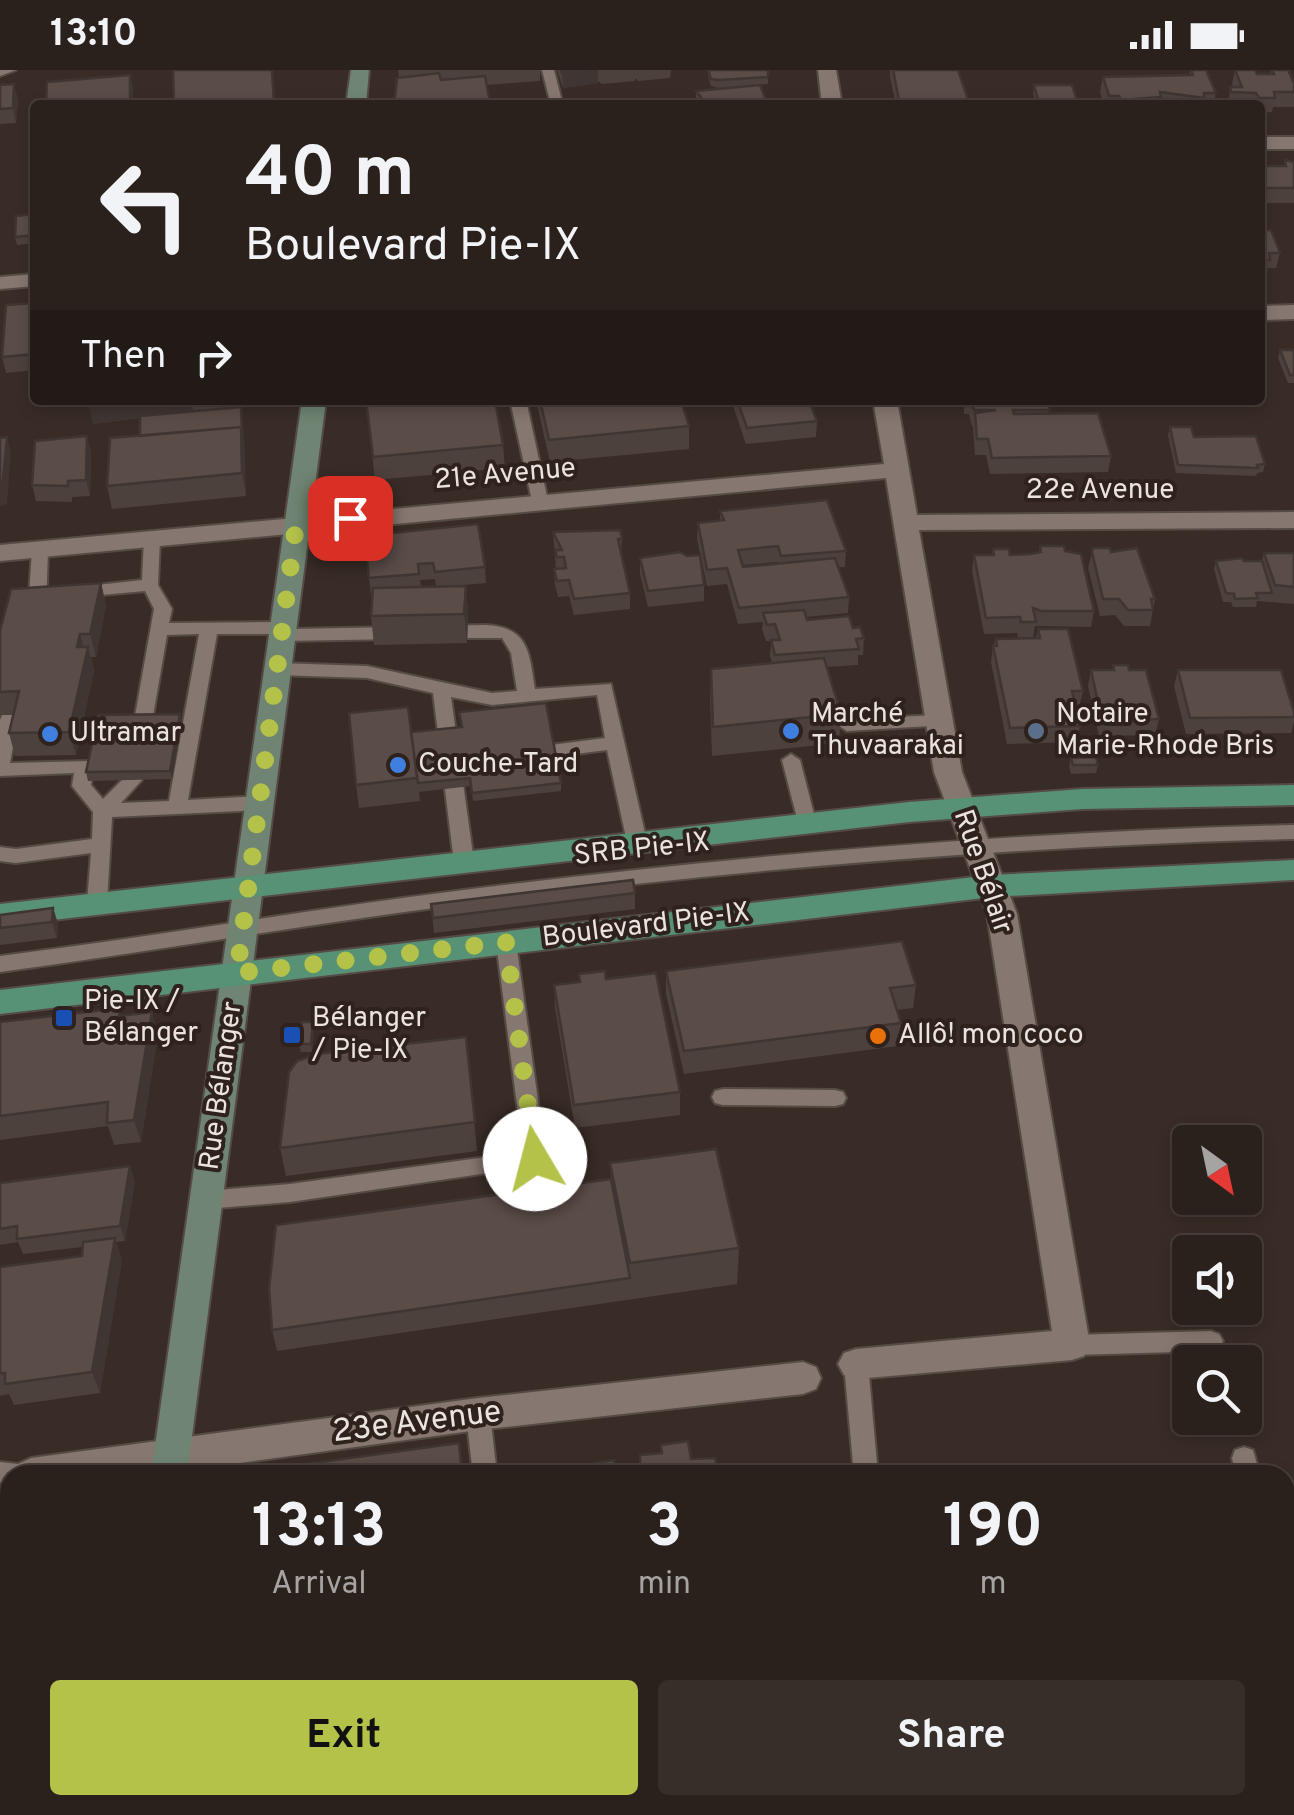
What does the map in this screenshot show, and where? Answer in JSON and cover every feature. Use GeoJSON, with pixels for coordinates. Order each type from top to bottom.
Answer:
{"type":"FeatureCollection","features":[{"type":"Feature","properties":{"kind":"main road"},"geometry":{"type":"LineString","coordinates":[[0,915],[960,807],[1082,799],[1294,794]]}},
{"type":"Feature","properties":{"kind":"main road","name":"Boulevard Pie-IX"},"geometry":{"type":"LineString","coordinates":[[0,1002],[992,886],[1294,870]]}},
{"type":"Feature","properties":{"kind":"street"},"geometry":{"type":"LineString","coordinates":[[357,100],[360,70]]}},
{"type":"Feature","properties":{"kind":"street"},"geometry":{"type":"LineString","coordinates":[[827,70],[831,100]]}},
{"type":"Feature","properties":{"kind":"street"},"geometry":{"type":"LineString","coordinates":[[1265,143],[1294,142]]}},
{"type":"Feature","properties":{"kind":"street"},"geometry":{"type":"LineString","coordinates":[[0,282],[30,280]]}},
{"type":"Feature","properties":{"kind":"street"},"geometry":{"type":"LineString","coordinates":[[1265,313],[1294,312]]}},
{"type":"Feature","properties":{"kind":"street","name":"Rue Bélanger"},"geometry":{"type":"LineString","coordinates":[[170,1465],[313,405]]}},
{"type":"Feature","properties":{"kind":"street","name":"Rue Bélair"},"geometry":{"type":"LineString","coordinates":[[886,405],[948,772],[1002,914],[1072,1345]]}},
{"type":"Feature","properties":{"kind":"street","name":"21e Avenue"},"geometry":{"type":"LineString","coordinates":[[0,554],[896,470]]}},
{"type":"Feature","properties":{"kind":"street","name":"22e Avenue"},"geometry":{"type":"LineString","coordinates":[[906,523],[1294,520]]}},
{"type":"Feature","properties":{"kind":"street"},"geometry":{"type":"LineString","coordinates":[[856,1364],[1072,1345]]}},
{"type":"Feature","properties":{"kind":"street","name":"23e Avenue"},"geometry":{"type":"LineString","coordinates":[[170,1465],[478,1414],[803,1378]]}},
{"type":"Feature","properties":{"kind":"lane"},"geometry":{"type":"LineString","coordinates":[[548,70],[556,100]]}},
{"type":"Feature","properties":{"kind":"lane"},"geometry":{"type":"LineString","coordinates":[[519,405],[540,502]]}},
{"type":"Feature","properties":{"kind":"lane"},"geometry":{"type":"LineString","coordinates":[[97,904],[103,810],[133,780],[160,629],[163,609],[150,585],[152,539]]}},
{"type":"Feature","properties":{"kind":"lane"},"geometry":{"type":"LineString","coordinates":[[40,550],[37,604],[150,585]]}},
{"type":"Feature","properties":{"kind":"lane"},"geometry":{"type":"LineString","coordinates":[[160,629],[506,632],[520,646],[528,695]]}},
{"type":"Feature","properties":{"kind":"lane"},"geometry":{"type":"LineString","coordinates":[[178,805],[209,629]]}},
{"type":"Feature","properties":{"kind":"lane"},"geometry":{"type":"LineString","coordinates":[[278,670],[367,672],[492,699],[605,688],[637,842]]}},
{"type":"Feature","properties":{"kind":"lane"},"geometry":{"type":"LineString","coordinates":[[441,689],[460,763],[464,862]]}},
{"type":"Feature","properties":{"kind":"lane"},"geometry":{"type":"LineString","coordinates":[[10,715],[0,767],[84,766],[81,786],[103,810]]}},
{"type":"Feature","properties":{"kind":"lane"},"geometry":{"type":"LineString","coordinates":[[846,725],[940,721]]}},
{"type":"Feature","properties":{"kind":"lane"},"geometry":{"type":"LineString","coordinates":[[502,757],[615,743]]}},
{"type":"Feature","properties":{"kind":"lane"},"geometry":{"type":"LineString","coordinates":[[790,760],[807,822]]}},
{"type":"Feature","properties":{"kind":"lane"},"geometry":{"type":"LineString","coordinates":[[103,810],[259,802]]}},
{"type":"Feature","properties":{"kind":"lane","name":"SRB Pie-IX"},"geometry":{"type":"LineString","coordinates":[[0,964],[620,879],[896,849],[1294,832]]}},
{"type":"Feature","properties":{"kind":"lane"},"geometry":{"type":"LineString","coordinates":[[0,854],[16,856],[101,845]]}},
{"type":"Feature","properties":{"kind":"lane"},"geometry":{"type":"LineString","coordinates":[[206,1200],[290,1193],[535,1159],[506,942]]}},
{"type":"Feature","properties":{"kind":"lane"},"geometry":{"type":"LineString","coordinates":[[723,1097],[835,1098]]}},
{"type":"Feature","properties":{"kind":"lane"},"geometry":{"type":"LineString","coordinates":[[1072,1345],[1210,1341]]}},
{"type":"Feature","properties":{"kind":"lane"},"geometry":{"type":"LineString","coordinates":[[856,1364],[865,1465]]}},
{"type":"Feature","properties":{"kind":"lane"},"geometry":{"type":"LineString","coordinates":[[478,1414],[484,1465]]}},
{"type":"Feature","properties":{"kind":"building"},"geometry":{"type":"Polygon","coordinates":[[[173,70],[272,70],[274,100],[174,100],[173,70]]]}},
{"type":"Feature","properties":{"kind":"building"},"geometry":{"type":"Polygon","coordinates":[[[708,70],[768,70],[768,77],[719,80],[711,79],[708,70]]]}},
{"type":"Feature","properties":{"kind":"building"},"geometry":{"type":"Polygon","coordinates":[[[893,70],[958,70],[968,100],[899,100],[893,70]]]}},
{"type":"Feature","properties":{"kind":"building"},"geometry":{"type":"Polygon","coordinates":[[[1191,70],[1206,70],[1216,93],[1204,93],[1204,98],[1160,92],[1161,97],[1121,100],[1119,96],[1109,96],[1103,77],[1193,75],[1191,70]]]}},
{"type":"Feature","properties":{"kind":"building"},"geometry":{"type":"Polygon","coordinates":[[[1235,70],[1274,74],[1272,70],[1288,70],[1294,92],[1274,92],[1275,98],[1259,98],[1256,93],[1231,92],[1230,87],[1242,87],[1235,70]]]}},
{"type":"Feature","properties":{"kind":"building"},"geometry":{"type":"Polygon","coordinates":[[[439,73],[441,80],[485,76],[490,100],[395,100],[397,78],[439,73]]]}},
{"type":"Feature","properties":{"kind":"building"},"geometry":{"type":"Polygon","coordinates":[[[130,75],[130,99],[46,100],[47,82],[130,75]]]}},
{"type":"Feature","properties":{"kind":"building"},"geometry":{"type":"Polygon","coordinates":[[[14,84],[13,108],[0,109],[0,85],[14,84]]]}},
{"type":"Feature","properties":{"kind":"building"},"geometry":{"type":"Polygon","coordinates":[[[760,85],[766,100],[703,100],[696,91],[760,85]]]}},
{"type":"Feature","properties":{"kind":"building"},"geometry":{"type":"Polygon","coordinates":[[[1034,85],[1072,85],[1077,100],[1038,100],[1034,85]]]}},
{"type":"Feature","properties":{"kind":"building"},"geometry":{"type":"Polygon","coordinates":[[[1285,160],[1294,162],[1294,188],[1265,188],[1265,166],[1286,166],[1285,160]]]}},
{"type":"Feature","properties":{"kind":"building"},"geometry":{"type":"Polygon","coordinates":[[[30,215],[30,236],[15,237],[16,216],[30,215]]]}},
{"type":"Feature","properties":{"kind":"building"},"geometry":{"type":"Polygon","coordinates":[[[1265,230],[1271,230],[1280,253],[1269,253],[1270,260],[1265,260],[1265,230]]]}},
{"type":"Feature","properties":{"kind":"building"},"geometry":{"type":"Polygon","coordinates":[[[30,303],[30,354],[2,357],[6,305],[30,303]]]}},
{"type":"Feature","properties":{"kind":"building"},"geometry":{"type":"Polygon","coordinates":[[[1280,350],[1294,350],[1294,375],[1290,375],[1280,350]]]}},
{"type":"Feature","properties":{"kind":"building"},"geometry":{"type":"Polygon","coordinates":[[[367,405],[496,405],[503,445],[373,457],[367,405]]]}},
{"type":"Feature","properties":{"kind":"building"},"geometry":{"type":"Polygon","coordinates":[[[541,405],[683,405],[689,426],[549,440],[541,405]]]}},
{"type":"Feature","properties":{"kind":"building"},"geometry":{"type":"Polygon","coordinates":[[[739,405],[811,405],[817,421],[747,428],[739,405]]]}},
{"type":"Feature","properties":{"kind":"building"},"geometry":{"type":"Polygon","coordinates":[[[973,405],[1048,405],[1050,410],[1013,410],[1014,414],[1098,413],[1111,456],[992,458],[988,439],[977,439],[975,413],[996,410],[974,410],[973,405]]]}},
{"type":"Feature","properties":{"kind":"building"},"geometry":{"type":"Polygon","coordinates":[[[241,407],[242,434],[241,427],[140,436],[140,416],[241,407]]]}},
{"type":"Feature","properties":{"kind":"building"},"geometry":{"type":"Polygon","coordinates":[[[241,427],[242,473],[107,486],[110,438],[241,427]]]}},
{"type":"Feature","properties":{"kind":"building"},"geometry":{"type":"Polygon","coordinates":[[[1170,427],[1191,427],[1194,437],[1256,436],[1265,464],[1257,465],[1258,468],[1178,465],[1170,427]]]}},
{"type":"Feature","properties":{"kind":"building"},"geometry":{"type":"Polygon","coordinates":[[[87,436],[86,480],[68,481],[68,486],[32,485],[35,441],[87,436]]]}},
{"type":"Feature","properties":{"kind":"building"},"geometry":{"type":"Polygon","coordinates":[[[7,437],[2,489],[0,489],[0,438],[7,437]]]}},
{"type":"Feature","properties":{"kind":"building"},"geometry":{"type":"Polygon","coordinates":[[[827,500],[846,551],[781,556],[778,546],[738,550],[743,567],[835,558],[849,597],[739,608],[727,568],[707,570],[698,523],[724,520],[720,511],[827,500]]]}},
{"type":"Feature","properties":{"kind":"building"},"geometry":{"type":"Polygon","coordinates":[[[478,524],[485,567],[435,572],[433,563],[418,564],[419,574],[369,578],[364,536],[478,524]]]}},
{"type":"Feature","properties":{"kind":"building"},"geometry":{"type":"Polygon","coordinates":[[[620,530],[622,539],[618,539],[630,593],[574,599],[569,580],[557,581],[554,569],[566,568],[564,557],[557,557],[555,550],[562,550],[553,532],[620,530]]]}},
{"type":"Feature","properties":{"kind":"building"},"geometry":{"type":"Polygon","coordinates":[[[1040,546],[1064,546],[1065,551],[1081,554],[1094,611],[1033,608],[1036,622],[1021,622],[1020,617],[986,618],[974,555],[994,555],[993,549],[1009,549],[1010,555],[1030,554],[1041,552],[1040,546]]]}},
{"type":"Feature","properties":{"kind":"building"},"geometry":{"type":"Polygon","coordinates":[[[1093,548],[1110,548],[1111,552],[1137,548],[1155,599],[1151,599],[1153,610],[1128,610],[1119,599],[1103,599],[1093,548]]]}},
{"type":"Feature","properties":{"kind":"building"},"geometry":{"type":"Polygon","coordinates":[[[680,552],[700,555],[704,585],[648,591],[640,558],[680,552]]]}},
{"type":"Feature","properties":{"kind":"building"},"geometry":{"type":"Polygon","coordinates":[[[1264,553],[1294,553],[1294,587],[1275,585],[1264,553]]]}},
{"type":"Feature","properties":{"kind":"building"},"geometry":{"type":"Polygon","coordinates":[[[1216,561],[1262,561],[1272,593],[1235,599],[1234,594],[1226,593],[1216,561]]]}},
{"type":"Feature","properties":{"kind":"building"},"geometry":{"type":"Polygon","coordinates":[[[101,583],[90,634],[80,634],[77,647],[88,647],[69,732],[9,733],[19,691],[0,692],[0,631],[11,589],[101,583]]]}},
{"type":"Feature","properties":{"kind":"building"},"geometry":{"type":"Polygon","coordinates":[[[466,586],[464,614],[371,616],[373,588],[466,586]]]}},
{"type":"Feature","properties":{"kind":"building"},"geometry":{"type":"Polygon","coordinates":[[[804,610],[807,620],[849,616],[853,628],[860,627],[864,638],[856,639],[859,649],[775,655],[771,640],[780,640],[775,624],[767,625],[763,613],[804,610]]]}},
{"type":"Feature","properties":{"kind":"building"},"geometry":{"type":"Polygon","coordinates":[[[1038,629],[1068,629],[1083,691],[1072,691],[1080,726],[1010,728],[993,646],[997,646],[996,639],[1040,638],[1038,629]]]}},
{"type":"Feature","properties":{"kind":"building"},"geometry":{"type":"Polygon","coordinates":[[[824,658],[841,714],[713,727],[711,669],[824,658]]]}},
{"type":"Feature","properties":{"kind":"building"},"geometry":{"type":"Polygon","coordinates":[[[1113,665],[1146,670],[1159,719],[1102,720],[1091,670],[1114,670],[1113,665]]]}},
{"type":"Feature","properties":{"kind":"building"},"geometry":{"type":"Polygon","coordinates":[[[1178,670],[1281,670],[1294,717],[1190,718],[1178,670]]]}},
{"type":"Feature","properties":{"kind":"building"},"geometry":{"type":"Polygon","coordinates":[[[546,703],[561,783],[472,793],[470,778],[418,783],[411,732],[462,727],[459,712],[546,703]]]}},
{"type":"Feature","properties":{"kind":"building"},"geometry":{"type":"Polygon","coordinates":[[[408,707],[417,778],[356,785],[349,713],[408,707]]]}},
{"type":"Feature","properties":{"kind":"building","name":"Ultramar"},"geometry":{"type":"Polygon","coordinates":[[[180,714],[170,771],[86,772],[98,715],[180,714]]]}},
{"type":"Feature","properties":{"kind":"building"},"geometry":{"type":"Polygon","coordinates":[[[1096,757],[1098,765],[1073,765],[1071,758],[1096,757]]]}},
{"type":"Feature","properties":{"kind":"building"},"geometry":{"type":"Polygon","coordinates":[[[633,880],[635,893],[433,918],[431,904],[633,880]]]}},
{"type":"Feature","properties":{"kind":"building"},"geometry":{"type":"Polygon","coordinates":[[[53,908],[52,922],[0,928],[0,915],[53,908]]]}},
{"type":"Feature","properties":{"kind":"building"},"geometry":{"type":"Polygon","coordinates":[[[902,941],[916,985],[890,988],[901,1023],[684,1051],[666,971],[902,941]]]}},
{"type":"Feature","properties":{"kind":"building"},"geometry":{"type":"Polygon","coordinates":[[[605,971],[606,979],[656,973],[680,1092],[574,1105],[554,985],[580,982],[579,974],[605,971]]]}},
{"type":"Feature","properties":{"kind":"building"},"geometry":{"type":"Polygon","coordinates":[[[120,1008],[119,1016],[152,1012],[134,1120],[107,1123],[108,1102],[0,1116],[0,1022],[120,1008]]]}},
{"type":"Feature","properties":{"kind":"building"},"geometry":{"type":"Polygon","coordinates":[[[302,1022],[313,1022],[311,1044],[299,1044],[302,1022]]]}},
{"type":"Feature","properties":{"kind":"building"},"geometry":{"type":"Polygon","coordinates":[[[466,1037],[475,1122],[280,1148],[289,1072],[297,1061],[317,1054],[466,1037]]]}},
{"type":"Feature","properties":{"kind":"building"},"geometry":{"type":"Polygon","coordinates":[[[716,1149],[739,1248],[630,1263],[610,1163],[716,1149]]]}},
{"type":"Feature","properties":{"kind":"building"},"geometry":{"type":"Polygon","coordinates":[[[130,1166],[120,1226],[17,1239],[17,1226],[0,1229],[0,1183],[130,1166]]]}},
{"type":"Feature","properties":{"kind":"building"},"geometry":{"type":"Polygon","coordinates":[[[611,1179],[630,1278],[272,1330],[269,1288],[276,1225],[611,1179]]]}},
{"type":"Feature","properties":{"kind":"building"},"geometry":{"type":"Polygon","coordinates":[[[115,1238],[92,1372],[5,1384],[5,1373],[0,1373],[0,1267],[82,1256],[83,1242],[115,1238]]]}},
{"type":"Feature","properties":{"kind":"building"},"geometry":{"type":"Polygon","coordinates":[[[688,1441],[691,1459],[715,1458],[717,1465],[640,1465],[640,1455],[662,1453],[661,1445],[688,1441]]]}},
{"type":"Feature","properties":{"kind":"building"},"geometry":{"type":"Polygon","coordinates":[[[459,1443],[461,1465],[299,1465],[459,1443]]]}},
{"type":"Feature","properties":{"kind":"building"},"geometry":{"type":"Polygon","coordinates":[[[614,1460],[614,1465],[591,1465],[591,1464],[614,1460]]]}},
{"type":"Feature","properties":{"kind":"place","name":"Marché Thuvaarakai"},"geometry":{"type":"Point","coordinates":[791,731]}},
{"type":"Feature","properties":{"kind":"place","name":"Notaire Marie-Rhode Bris"},"geometry":{"type":"Point","coordinates":[1036,731]}},
{"type":"Feature","properties":{"kind":"place","name":"Ultramar"},"geometry":{"type":"Point","coordinates":[50,734]}},
{"type":"Feature","properties":{"kind":"place","name":"Couche-Tard"},"geometry":{"type":"Point","coordinates":[398,765]}},
{"type":"Feature","properties":{"kind":"place","name":"Pie-IX / Bélanger"},"geometry":{"type":"Point","coordinates":[64,1018]}},
{"type":"Feature","properties":{"kind":"place","name":"Bélanger / Pie-IX"},"geometry":{"type":"Point","coordinates":[292,1035]}},
{"type":"Feature","properties":{"kind":"place","name":"Allô! mon coco"},"geometry":{"type":"Point","coordinates":[878,1036]}},
{"type":"Feature","properties":{"kind":"route"},"geometry":{"type":"LineString","coordinates":[[350,518],[296,525],[237,973],[506,942],[535,1159]]}}]}
